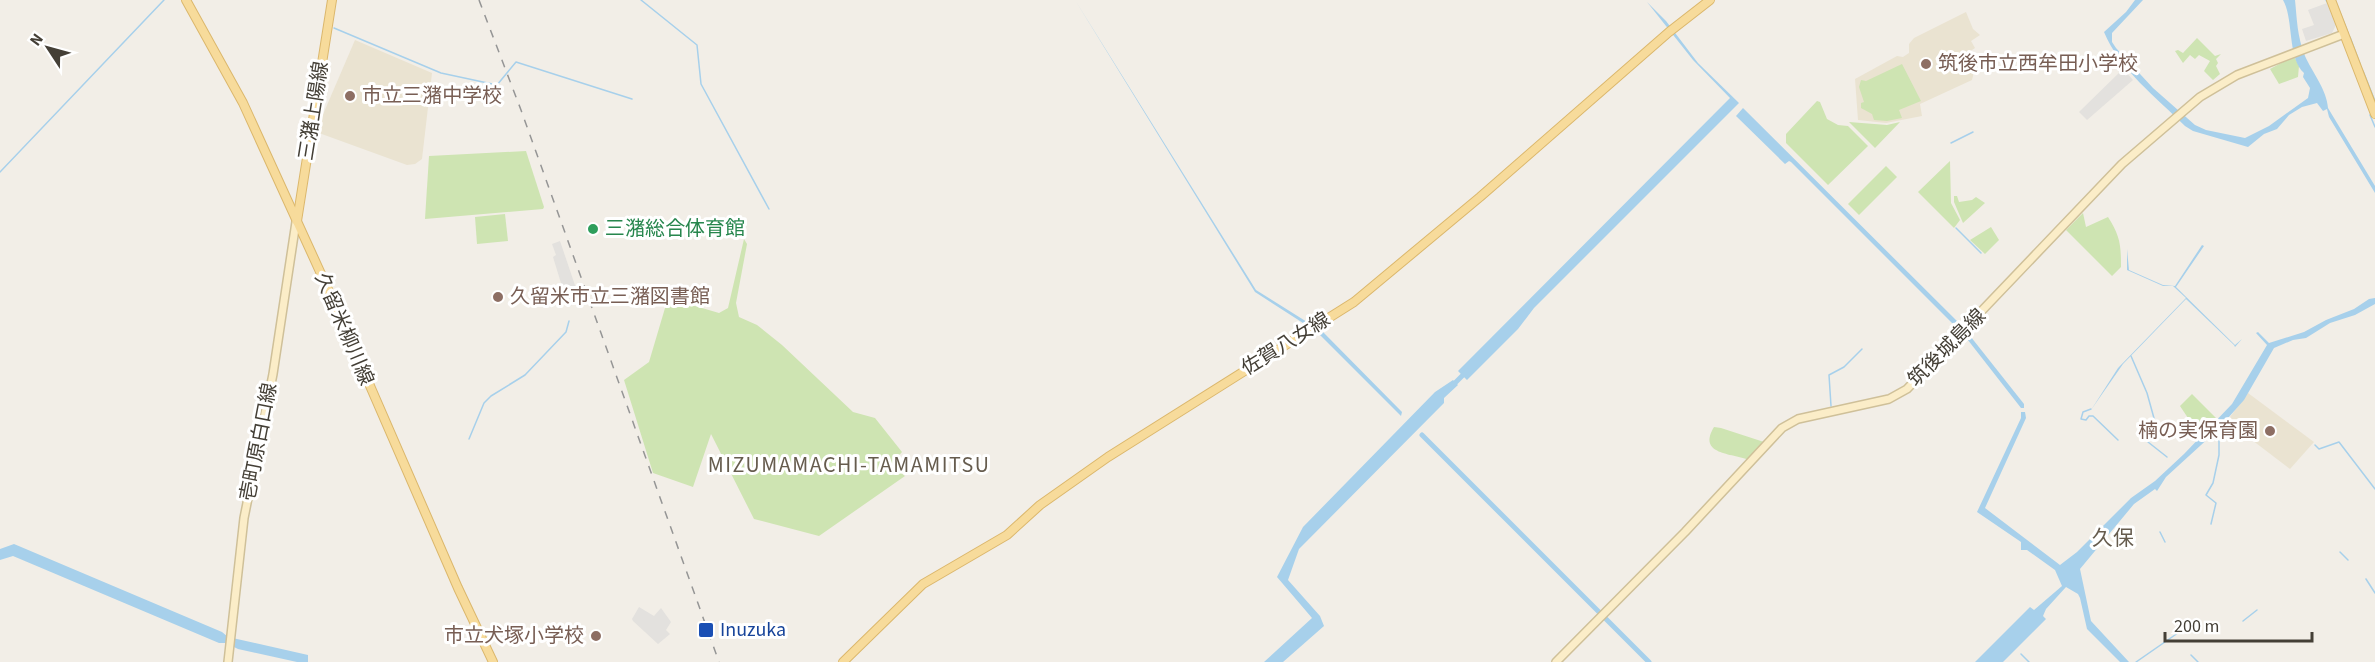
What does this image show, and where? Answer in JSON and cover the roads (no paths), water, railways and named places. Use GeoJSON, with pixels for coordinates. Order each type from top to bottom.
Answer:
{"type":"FeatureCollection","features":[{"type":"Feature","properties":{"kind":"main road","name":"久留米柳川線"},"geometry":{"type":"LineString","coordinates":[[186,0],[243,103],[493,662]]}},
{"type":"Feature","properties":{"kind":"main road","name":"三潴上陽線"},"geometry":{"type":"LineString","coordinates":[[296,222],[332,0]]}},
{"type":"Feature","properties":{"kind":"main road","name":"佐賀八女線"},"geometry":{"type":"LineString","coordinates":[[843,662],[923,584],[1006,535],[1040,505],[1083,474],[1362,296],[1480,197],[1669,32],[1710,0]]}},
{"type":"Feature","properties":{"kind":"main road"},"geometry":{"type":"LineString","coordinates":[[2331,0],[2375,114]]}},
{"type":"Feature","properties":{"kind":"main road","name":"筑後城島線"},"geometry":{"type":"LineString","coordinates":[[1556,662],[1685,532],[1782,428],[1798,418],[1889,399],[1907,389],[2122,164],[2200,97],[2237,75],[2344,34]]}},
{"type":"Feature","properties":{"kind":"main road","name":"壱町原白口線"},"geometry":{"type":"LineString","coordinates":[[228,662],[244,518],[273,374],[296,222]]}},
{"type":"Feature","properties":{"kind":"water"},"geometry":{"type":"Polygon","coordinates":[[[1075,0],[1256,290],[1323,332],[1402,412],[1401,416],[1317,332],[1255,292],[1075,0]]]}},
{"type":"Feature","properties":{"kind":"water"},"geometry":{"type":"Polygon","coordinates":[[[2135,0],[2143,0],[2112,33],[2112,42],[2116,48],[2153,88],[2195,125],[2206,130],[2245,138],[2269,126],[2308,98],[2310,88],[2295,58],[2289,17],[2283,0],[2295,0],[2302,49],[2322,88],[2328,108],[2375,186],[2375,193],[2329,117],[2327,109],[2323,111],[2317,103],[2302,107],[2289,115],[2277,129],[2264,134],[2248,147],[2193,131],[2185,126],[2129,71],[2104,32],[2126,12],[2135,0]]]}},
{"type":"Feature","properties":{"kind":"water"},"geometry":{"type":"Polygon","coordinates":[[[1647,2],[1666,21],[1698,63],[1739,103],[1534,308],[1518,329],[1467,380],[1458,371],[1730,98],[1693,60],[1647,2]]]}},
{"type":"Feature","properties":{"kind":"water"},"geometry":{"type":"Polygon","coordinates":[[[1743,108],[1962,326],[1958,329],[1791,162],[1785,164],[1736,116],[1743,108]]]}},
{"type":"Feature","properties":{"kind":"water"},"geometry":{"type":"Polygon","coordinates":[[[2202,245],[2204,246],[2176,287],[2235,345],[2242,339],[2235,347],[2186,299],[2123,364],[2091,410],[2118,368],[2186,298],[2173,286],[2163,286],[2127,270],[2127,249],[2129,270],[2163,285],[2175,286],[2202,245]]]}},
{"type":"Feature","properties":{"kind":"water"},"geometry":{"type":"Polygon","coordinates":[[[2375,298],[2375,304],[2355,315],[2330,323],[2306,338],[2293,340],[2274,348],[2244,400],[2220,427],[2220,434],[2212,435],[2166,477],[2157,491],[2155,489],[2134,504],[2080,569],[2091,621],[2129,662],[2120,662],[2087,629],[2078,594],[2066,587],[2046,609],[2043,616],[2046,619],[2003,662],[1975,662],[2030,607],[2034,610],[2062,586],[2055,570],[2027,550],[2021,550],[2021,542],[1977,512],[2021,418],[2021,412],[2025,412],[2026,418],[1985,508],[2060,565],[2077,552],[2131,498],[2155,481],[2184,454],[2232,404],[2267,345],[2256,333],[2258,332],[2269,343],[2304,332],[2375,298]]]}},
{"type":"Feature","properties":{"kind":"water"},"geometry":{"type":"Polygon","coordinates":[[[1967,332],[2024,404],[2024,408],[2021,408],[1964,335],[1967,332]]]}},
{"type":"Feature","properties":{"kind":"water"},"geometry":{"type":"Polygon","coordinates":[[[1453,380],[1458,385],[1444,398],[1444,403],[1299,549],[1288,580],[1320,616],[1324,626],[1283,662],[1264,662],[1312,618],[1277,577],[1303,527],[1435,392],[1453,380]]]}},
{"type":"Feature","properties":{"kind":"water"},"geometry":{"type":"Polygon","coordinates":[[[14,544],[222,632],[228,637],[308,655],[308,662],[297,662],[219,643],[13,556],[0,560],[0,549],[14,544]]]}},
{"type":"Feature","properties":{"kind":"waterway"},"geometry":{"type":"LineString","coordinates":[[0,172],[164,0]]}},
{"type":"Feature","properties":{"kind":"waterway"},"geometry":{"type":"LineString","coordinates":[[641,0],[697,45],[701,84],[769,209]]}},
{"type":"Feature","properties":{"kind":"waterway"},"geometry":{"type":"LineString","coordinates":[[2335,0],[2347,30]]}},
{"type":"Feature","properties":{"kind":"waterway"},"geometry":{"type":"LineString","coordinates":[[334,28],[441,73],[497,85],[516,62],[632,99]]}},
{"type":"Feature","properties":{"kind":"waterway"},"geometry":{"type":"LineString","coordinates":[[2350,37],[2360,64]]}},
{"type":"Feature","properties":{"kind":"waterway"},"geometry":{"type":"LineString","coordinates":[[2363,71],[2375,101]]}},
{"type":"Feature","properties":{"kind":"waterway"},"geometry":{"type":"LineString","coordinates":[[2370,115],[2375,127]]}},
{"type":"Feature","properties":{"kind":"waterway"},"geometry":{"type":"LineString","coordinates":[[1951,143],[1973,132]]}},
{"type":"Feature","properties":{"kind":"waterway"},"geometry":{"type":"LineString","coordinates":[[1956,228],[1981,253]]}},
{"type":"Feature","properties":{"kind":"waterway"},"geometry":{"type":"LineString","coordinates":[[469,439],[484,403],[491,396],[525,375],[566,332],[569,321]]}},
{"type":"Feature","properties":{"kind":"waterway"},"geometry":{"type":"LineString","coordinates":[[1831,406],[1829,375],[1844,367],[1862,349]]}},
{"type":"Feature","properties":{"kind":"waterway"},"geometry":{"type":"LineString","coordinates":[[2131,356],[2147,393],[2157,429],[2148,442],[2167,457]]}},
{"type":"Feature","properties":{"kind":"waterway"},"geometry":{"type":"LineString","coordinates":[[1451,387],[1467,371]]}},
{"type":"Feature","properties":{"kind":"waterway"},"geometry":{"type":"LineString","coordinates":[[2091,409],[2083,412],[2081,419],[2086,420],[2089,416],[2093,416],[2118,440]]}},
{"type":"Feature","properties":{"kind":"waterway"},"geometry":{"type":"LineString","coordinates":[[1422,435],[1649,662]]}},
{"type":"Feature","properties":{"kind":"waterway"},"geometry":{"type":"LineString","coordinates":[[2211,524],[2216,503],[2206,495],[2213,483],[2219,455],[2219,435]]}},
{"type":"Feature","properties":{"kind":"waterway"},"geometry":{"type":"LineString","coordinates":[[2315,445],[2319,449],[2339,442],[2375,489]]}},
{"type":"Feature","properties":{"kind":"waterway"},"geometry":{"type":"LineString","coordinates":[[2160,532],[2165,542]]}},
{"type":"Feature","properties":{"kind":"waterway"},"geometry":{"type":"LineString","coordinates":[[2340,552],[2348,560]]}},
{"type":"Feature","properties":{"kind":"waterway"},"geometry":{"type":"LineString","coordinates":[[2366,579],[2375,593]]}},
{"type":"Feature","properties":{"kind":"waterway"},"geometry":{"type":"LineString","coordinates":[[2243,621],[2257,610]]}},
{"type":"Feature","properties":{"kind":"waterway"},"geometry":{"type":"LineString","coordinates":[[2136,662],[2185,628]]}},
{"type":"Feature","properties":{"kind":"waterway"},"geometry":{"type":"LineString","coordinates":[[2021,654],[2029,662]]}},
{"type":"Feature","properties":{"kind":"waterway"},"geometry":{"type":"LineString","coordinates":[[2191,655],[2198,662]]}},
{"type":"Feature","properties":{"kind":"railway"},"geometry":{"type":"LineString","coordinates":[[479,0],[521,110],[719,662]]}},
{"type":"Feature","properties":{"kind":"place","name":"筑後市立西牟田小学校"},"geometry":{"type":"Point","coordinates":[1926,64]}},
{"type":"Feature","properties":{"kind":"place","name":"市立三潴中学校"},"geometry":{"type":"Point","coordinates":[350,96]}},
{"type":"Feature","properties":{"kind":"place","name":"三潴総合体育館"},"geometry":{"type":"Point","coordinates":[593,229]}},
{"type":"Feature","properties":{"kind":"place","name":"久留米市立三潴図書館"},"geometry":{"type":"Point","coordinates":[498,297]}},
{"type":"Feature","properties":{"kind":"place","name":"楠の実保育園"},"geometry":{"type":"Point","coordinates":[2270,431]}},
{"type":"Feature","properties":{"kind":"place","name":"Inuzuka"},"geometry":{"type":"Point","coordinates":[706,630]}},
{"type":"Feature","properties":{"kind":"place","name":"市立犬塚小学校"},"geometry":{"type":"Point","coordinates":[596,636]}},
{"type":"Feature","properties":{"kind":"district","name":"MIZUMAMACHI-TAMAMITSU"},"geometry":{"type":"Point","coordinates":[849,465]}},
{"type":"Feature","properties":{"kind":"district","name":"久保"},"geometry":{"type":"Point","coordinates":[2113,538]}}]}
